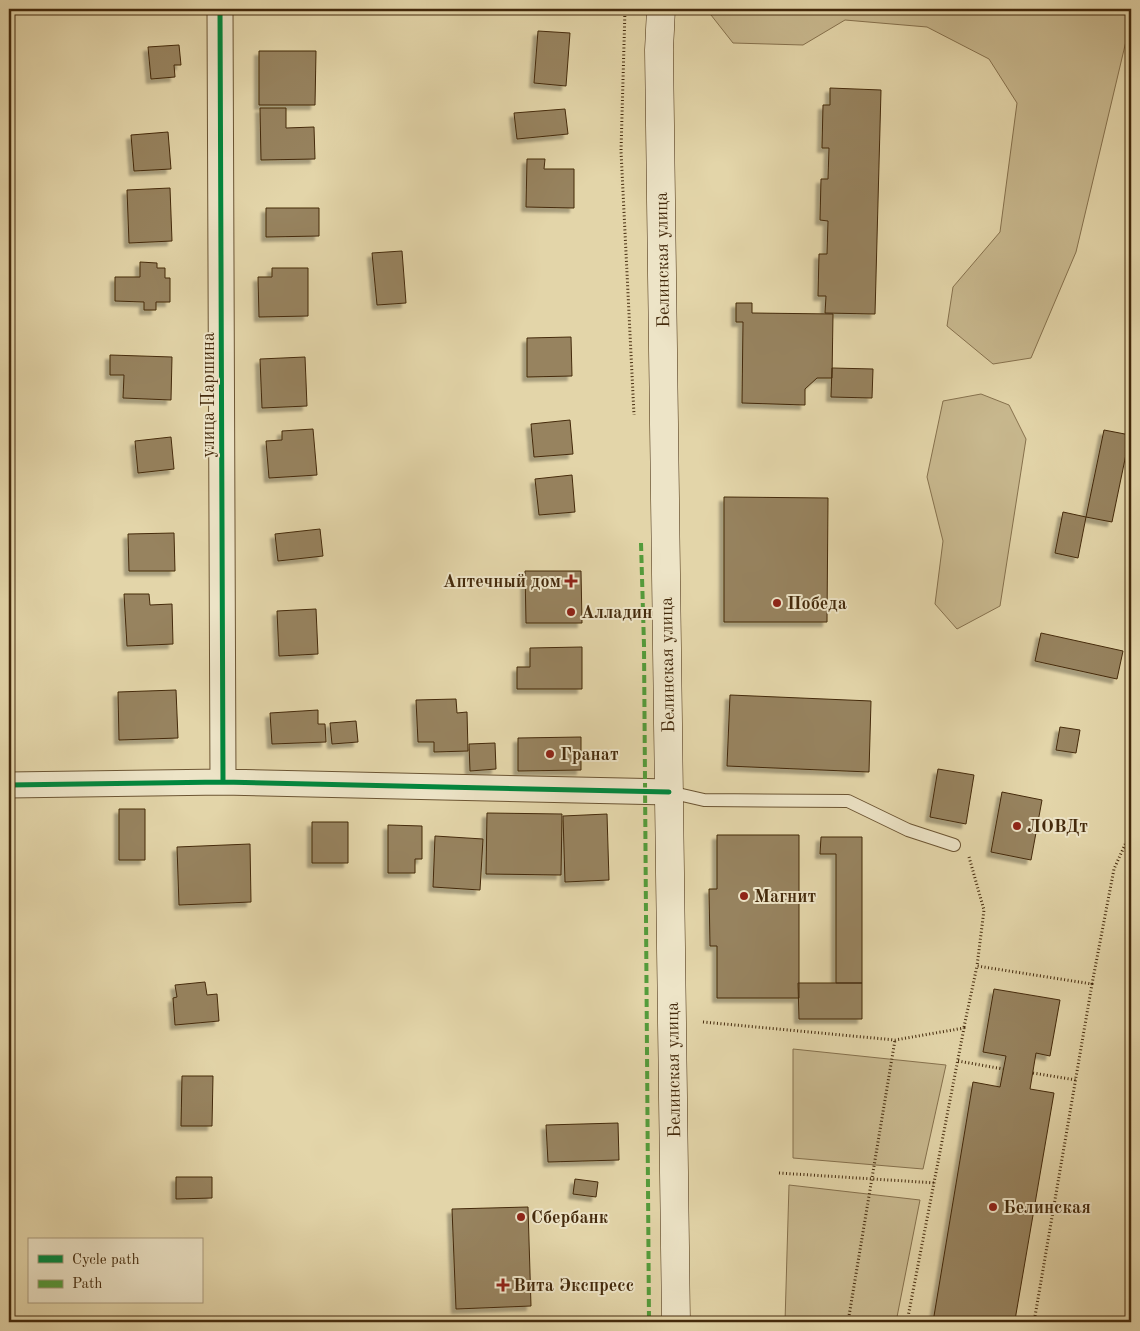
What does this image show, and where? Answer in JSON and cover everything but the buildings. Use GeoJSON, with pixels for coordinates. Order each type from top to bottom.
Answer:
{"type":"FeatureCollection","features":[{"type":"Feature","properties":{"kind":"main road","name":"Белинская улица"},"geometry":{"type":"LineString","coordinates":[[662,9],[659,50],[676,1322]]}},
{"type":"Feature","properties":{"kind":"street","name":"улица Паршина"},"geometry":{"type":"LineString","coordinates":[[220,9],[223,782]]}},
{"type":"Feature","properties":{"kind":"street"},"geometry":{"type":"LineString","coordinates":[[9,785],[223,782],[670,792]]}},
{"type":"Feature","properties":{"kind":"lane"},"geometry":{"type":"LineString","coordinates":[[670,792],[704,800],[848,801],[908,830],[954,845]]}},
{"type":"Feature","properties":{"kind":"path"},"geometry":{"type":"LineString","coordinates":[[625,9],[621,151],[634,419]]}},
{"type":"Feature","properties":{"kind":"path"},"geometry":{"type":"LineString","coordinates":[[1034,1322],[1092,984],[1114,869],[1128,838],[1131,839]]}},
{"type":"Feature","properties":{"kind":"path"},"geometry":{"type":"LineString","coordinates":[[907,1322],[936,1183],[977,966],[984,910],[970,857],[954,845]]}},
{"type":"Feature","properties":{"kind":"path"},"geometry":{"type":"LineString","coordinates":[[977,966],[1092,984]]}},
{"type":"Feature","properties":{"kind":"path"},"geometry":{"type":"LineString","coordinates":[[703,1022],[895,1040],[964,1028]]}},
{"type":"Feature","properties":{"kind":"path"},"geometry":{"type":"LineString","coordinates":[[848,1322],[895,1040]]}},
{"type":"Feature","properties":{"kind":"path"},"geometry":{"type":"LineString","coordinates":[[958,1061],[1003,1069]]}},
{"type":"Feature","properties":{"kind":"path"},"geometry":{"type":"LineString","coordinates":[[1033,1073],[1076,1080]]}},
{"type":"Feature","properties":{"kind":"path"},"geometry":{"type":"LineString","coordinates":[[780,1173],[936,1183]]}},
{"type":"Feature","properties":{"kind":"shaded area"},"geometry":{"type":"Polygon","coordinates":[[[710,9],[1131,9],[1131,20],[1076,252],[1031,358],[993,364],[947,326],[953,287],[1000,232],[1017,103],[989,59],[927,27],[845,20],[803,45],[733,43],[711,15],[710,9]]]}},
{"type":"Feature","properties":{"kind":"shaded area"},"geometry":{"type":"Polygon","coordinates":[[[981,394],[1009,405],[1026,439],[1000,606],[957,629],[935,604],[943,541],[927,477],[943,401],[981,394]]]}},
{"type":"Feature","properties":{"kind":"shaded area"},"geometry":{"type":"Polygon","coordinates":[[[793,1049],[946,1065],[923,1169],[793,1158],[793,1049]]]}},
{"type":"Feature","properties":{"kind":"shaded area"},"geometry":{"type":"Polygon","coordinates":[[[789,1185],[920,1200],[896,1322],[785,1322],[789,1185]]]}},
{"type":"Feature","properties":{"kind":"railway"},"geometry":{"type":"LineString","coordinates":[[1128,1322],[1131,1304]]}},
{"type":"Feature","properties":{"kind":"marked path"},"geometry":{"type":"LineString","coordinates":[[641,543],[644,645],[649,1322]]}},
{"type":"Feature","properties":{"kind":"cycle path"},"geometry":{"type":"LineString","coordinates":[[220,9],[223,782]]}},
{"type":"Feature","properties":{"kind":"cycle path"},"geometry":{"type":"LineString","coordinates":[[9,785],[223,782],[669,792]]}},
{"type":"Feature","properties":{"kind":"place","name":"Аптечный дом"},"geometry":{"type":"Point","coordinates":[571,581]}},
{"type":"Feature","properties":{"kind":"place","name":"Победа"},"geometry":{"type":"Point","coordinates":[777,603]}},
{"type":"Feature","properties":{"kind":"place","name":"Алладин"},"geometry":{"type":"Point","coordinates":[571,612]}},
{"type":"Feature","properties":{"kind":"place","name":"Гранат"},"geometry":{"type":"Point","coordinates":[550,754]}},
{"type":"Feature","properties":{"kind":"place","name":"ЛОВДт"},"geometry":{"type":"Point","coordinates":[1017,826]}},
{"type":"Feature","properties":{"kind":"place","name":"Магнит"},"geometry":{"type":"Point","coordinates":[744,896]}},
{"type":"Feature","properties":{"kind":"place","name":"Белинская"},"geometry":{"type":"Point","coordinates":[993,1207]}},
{"type":"Feature","properties":{"kind":"place","name":"Сбербанк"},"geometry":{"type":"Point","coordinates":[521,1217]}},
{"type":"Feature","properties":{"kind":"place","name":"Вита Экспресс"},"geometry":{"type":"Point","coordinates":[503,1285]}}]}
